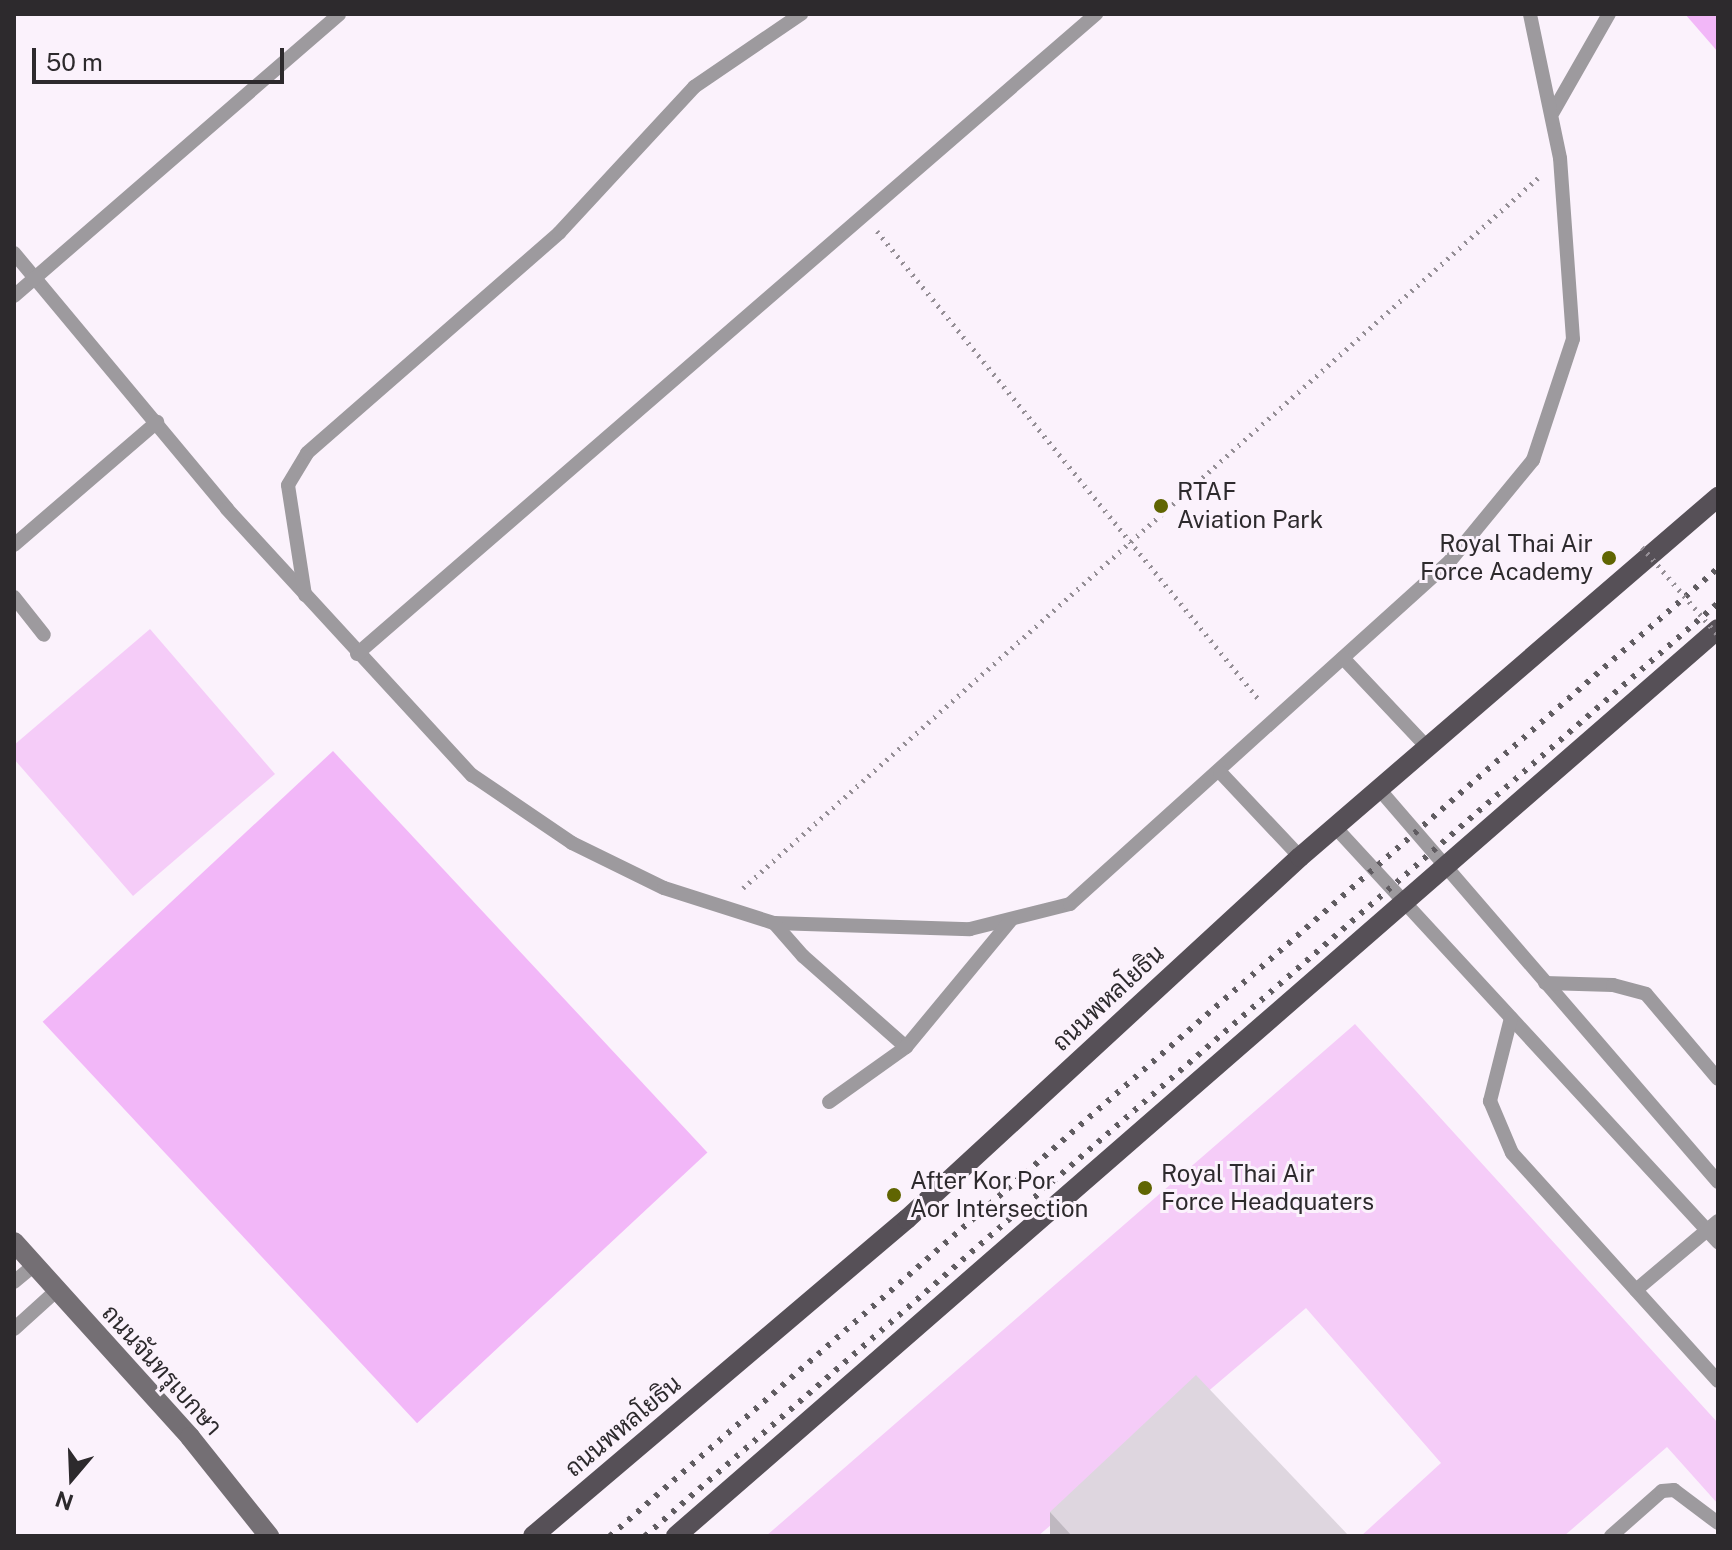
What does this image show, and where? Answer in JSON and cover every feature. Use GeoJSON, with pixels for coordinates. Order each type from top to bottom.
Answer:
{"type":"FeatureCollection","features":[{"type":"Feature","properties":{"kind":"main road","name":"ถนนพหลโยธิน"},"geometry":{"type":"LineString","coordinates":[[533,1536],[907,1219],[1300,857],[1718,497]]}},
{"type":"Feature","properties":{"kind":"main road"},"geometry":{"type":"LineString","coordinates":[[676,1536],[1403,900],[1718,629]]}},
{"type":"Feature","properties":{"kind":"main road","name":"ถนนจันทรุเบกษา"},"geometry":{"type":"LineString","coordinates":[[14,1242],[190,1437],[269,1536]]}},
{"type":"Feature","properties":{"kind":"lane"},"geometry":{"type":"LineString","coordinates":[[14,296],[339,14]]}},
{"type":"Feature","properties":{"kind":"lane"},"geometry":{"type":"LineString","coordinates":[[305,597],[288,485],[307,453],[559,233],[694,87],[801,14]]}},
{"type":"Feature","properties":{"kind":"lane"},"geometry":{"type":"LineString","coordinates":[[357,654],[1096,14]]}},
{"type":"Feature","properties":{"kind":"lane"},"geometry":{"type":"LineString","coordinates":[[14,253],[305,597],[472,775],[572,843],[664,888],[721,907],[774,923],[970,929],[1070,904],[1220,772],[1450,561],[1533,460],[1573,339],[1560,158],[1553,112],[1530,14]]}},
{"type":"Feature","properties":{"kind":"lane"},"geometry":{"type":"LineString","coordinates":[[1553,112],[1609,14]]}},
{"type":"Feature","properties":{"kind":"lane"},"geometry":{"type":"LineString","coordinates":[[14,545],[157,422]]}},
{"type":"Feature","properties":{"kind":"lane"},"geometry":{"type":"LineString","coordinates":[[14,597],[44,635]]}},
{"type":"Feature","properties":{"kind":"lane"},"geometry":{"type":"LineString","coordinates":[[1343,658],[1427,747]]}},
{"type":"Feature","properties":{"kind":"lane"},"geometry":{"type":"LineString","coordinates":[[1220,772],[1300,857]]}},
{"type":"Feature","properties":{"kind":"lane"},"geometry":{"type":"LineString","coordinates":[[1379,789],[1718,1182]]}},
{"type":"Feature","properties":{"kind":"lane"},"geometry":{"type":"LineString","coordinates":[[1335,827],[1511,1018],[1712,1225],[1718,1242]]}},
{"type":"Feature","properties":{"kind":"lane"},"geometry":{"type":"LineString","coordinates":[[829,1102],[906,1047],[1011,919]]}},
{"type":"Feature","properties":{"kind":"lane"},"geometry":{"type":"LineString","coordinates":[[774,923],[803,956],[906,1047]]}},
{"type":"Feature","properties":{"kind":"lane"},"geometry":{"type":"LineString","coordinates":[[1545,983],[1613,985],[1646,994],[1718,1079]]}},
{"type":"Feature","properties":{"kind":"lane"},"geometry":{"type":"LineString","coordinates":[[1511,1018],[1490,1101],[1512,1153],[1718,1381]]}},
{"type":"Feature","properties":{"kind":"lane"},"geometry":{"type":"LineString","coordinates":[[1636,1290],[1712,1225]]}},
{"type":"Feature","properties":{"kind":"lane"},"geometry":{"type":"LineString","coordinates":[[14,1282],[34,1265]]}},
{"type":"Feature","properties":{"kind":"lane"},"geometry":{"type":"LineString","coordinates":[[14,1329],[56,1291]]}},
{"type":"Feature","properties":{"kind":"lane"},"geometry":{"type":"LineString","coordinates":[[1611,1536],[1662,1491],[1674,1490],[1718,1523]]}},
{"type":"Feature","properties":{"kind":"path"},"geometry":{"type":"LineString","coordinates":[[721,907],[1560,158]]}},
{"type":"Feature","properties":{"kind":"path"},"geometry":{"type":"LineString","coordinates":[[864,215],[1276,721]]}},
{"type":"Feature","properties":{"kind":"path"},"geometry":{"type":"LineString","coordinates":[[1642,547],[1718,635]]}},
{"type":"Feature","properties":{"kind":"shaded area"},"geometry":{"type":"Polygon","coordinates":[[[1685,14],[1718,14],[1718,52],[1685,14]]]}},
{"type":"Feature","properties":{"kind":"shaded area"},"geometry":{"type":"Polygon","coordinates":[[[150,629],[275,774],[133,896],[14,759],[14,745],[150,629]]]}},
{"type":"Feature","properties":{"kind":"shaded area"},"geometry":{"type":"Polygon","coordinates":[[[333,751],[707,1153],[417,1423],[43,1022],[333,751]]]}},
{"type":"Feature","properties":{"kind":"shaded area"},"geometry":{"type":"Polygon","coordinates":[[[1355,1024],[1718,1423],[1718,1504],[1667,1447],[1564,1536],[1361,1536],[1441,1463],[1306,1308],[1038,1536],[766,1536],[1355,1024]]]}},
{"type":"Feature","properties":{"kind":"building"},"geometry":{"type":"Polygon","coordinates":[[[1196,1375],[1349,1536],[1072,1536],[1050,1512],[1196,1375]]]}},
{"type":"Feature","properties":{"kind":"railway"},"geometry":{"type":"LineString","coordinates":[[610,1536],[1718,568]]}},
{"type":"Feature","properties":{"kind":"railway"},"geometry":{"type":"LineString","coordinates":[[645,1536],[1718,603]]}},
{"type":"Feature","properties":{"kind":"place","name":"RTAF Aviation Park"},"geometry":{"type":"Point","coordinates":[1161,506]}},
{"type":"Feature","properties":{"kind":"place","name":"Royal Thai Air Force Academy"},"geometry":{"type":"Point","coordinates":[1609,558]}},
{"type":"Feature","properties":{"kind":"place","name":"Royal Thai Air Force Headquaters"},"geometry":{"type":"Point","coordinates":[1145,1188]}},
{"type":"Feature","properties":{"kind":"place","name":"After Kor Por Aor Intersection"},"geometry":{"type":"Point","coordinates":[894,1195]}}]}
